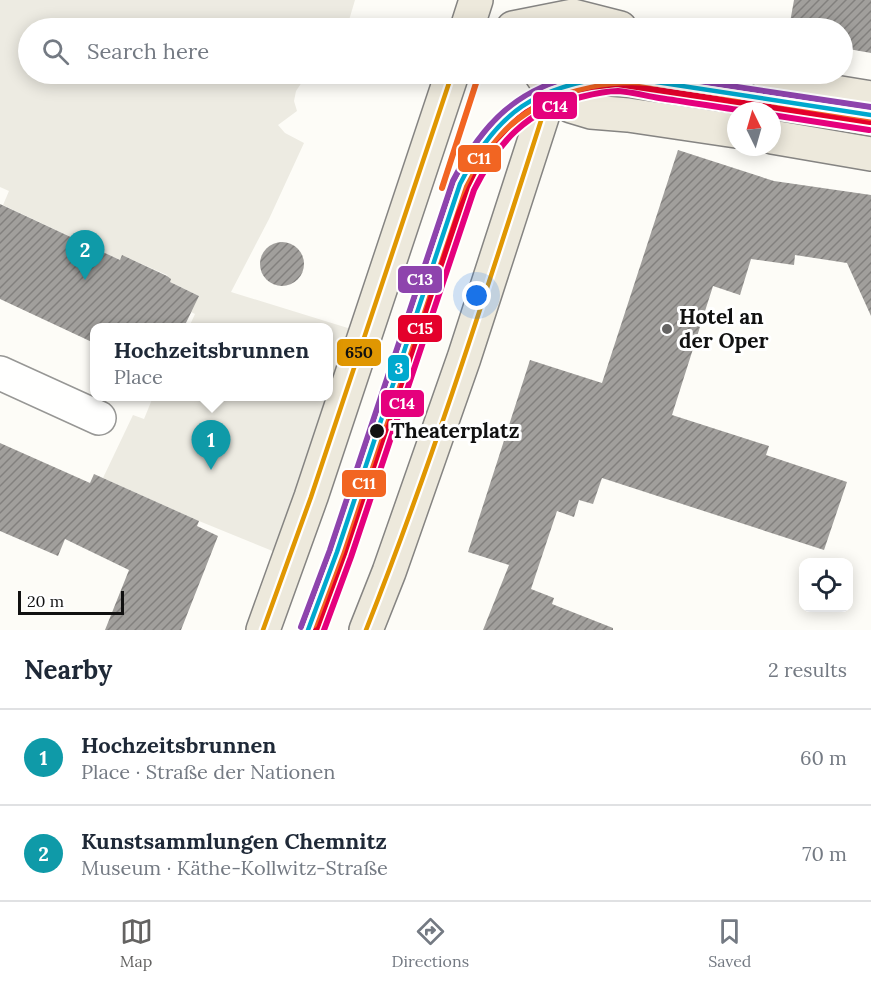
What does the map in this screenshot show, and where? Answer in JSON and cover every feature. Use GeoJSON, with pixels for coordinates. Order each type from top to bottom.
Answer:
{"type":"FeatureCollection","features":[{"type":"Feature","properties":{"kind":"main road"},"geometry":{"type":"LineString","coordinates":[[470,18],[476,0]]}},
{"type":"Feature","properties":{"kind":"main road"},"geometry":{"type":"LineString","coordinates":[[544,18],[573,15]]}},
{"type":"Feature","properties":{"kind":"main road"},"geometry":{"type":"LineString","coordinates":[[366,630],[389,572],[464,358],[547,84]]}},
{"type":"Feature","properties":{"kind":"main road"},"geometry":{"type":"LineString","coordinates":[[553,84],[571,106],[591,112],[727,130]]}},
{"type":"Feature","properties":{"kind":"main road"},"geometry":{"type":"LineString","coordinates":[[800,84],[871,98]]}},
{"type":"Feature","properties":{"kind":"main road"},"geometry":{"type":"LineString","coordinates":[[263,630],[311,497],[448,88]]}},
{"type":"Feature","properties":{"kind":"main road"},"geometry":{"type":"LineString","coordinates":[[781,139],[871,154]]}},
{"type":"Feature","properties":{"kind":"street"},"geometry":{"type":"LineString","coordinates":[[0,373],[99,418]]}},
{"type":"Feature","properties":{"kind":"shaded area"},"geometry":{"type":"Polygon","coordinates":[[[0,0],[355,0],[350,18],[18,18],[18,84],[301,84],[294,101],[297,111],[278,125],[285,133],[304,143],[269,219],[231,292],[332,323],[191,323],[195,314],[191,312],[199,296],[170,282],[167,275],[126,257],[122,256],[120,260],[3,205],[9,191],[0,187],[0,0]]]}},
{"type":"Feature","properties":{"kind":"shaded area"},"geometry":{"type":"Polygon","coordinates":[[[333,323],[351,329],[333,382],[333,323]]]}},
{"type":"Feature","properties":{"kind":"shaded area"},"geometry":{"type":"Polygon","coordinates":[[[151,401],[326,401],[275,552],[103,478],[133,415],[144,419],[151,401]]]}},
{"type":"Feature","properties":{"kind":"building"},"geometry":{"type":"Polygon","coordinates":[[[794,0],[871,0],[871,53],[853,50],[853,18],[791,18],[794,0]]]}},
{"type":"Feature","properties":{"kind":"building"},"geometry":{"type":"Polygon","coordinates":[[[678,150],[774,181],[871,195],[871,316],[847,263],[795,255],[794,265],[751,259],[740,295],[713,286],[672,415],[769,446],[766,455],[847,482],[824,550],[602,478],[593,504],[579,500],[574,517],[557,511],[531,589],[554,598],[552,604],[613,628],[613,630],[483,630],[509,565],[468,552],[530,360],[602,383],[678,150]]]}},
{"type":"Feature","properties":{"kind":"building"},"geometry":{"type":"Polygon","coordinates":[[[0,204],[120,260],[122,255],[167,276],[171,279],[170,282],[199,296],[186,323],[90,323],[90,341],[0,299],[0,204]]]}},
{"type":"Feature","properties":{"kind":"building"},"geometry":{"type":"Polygon","coordinates":[[[282,242],[291,243],[298,248],[303,255],[303,273],[298,280],[291,285],[282,286],[273,285],[266,280],[261,273],[260,264],[261,255],[266,248],[273,243],[282,242]]]}},
{"type":"Feature","properties":{"kind":"building"},"geometry":{"type":"Polygon","coordinates":[[[0,443],[90,483],[94,474],[199,521],[197,526],[218,536],[181,630],[105,630],[129,570],[65,539],[58,556],[0,531],[0,443]]]}},
{"type":"Feature","properties":{"kind":"transit line","name":"650"},"geometry":{"type":"LineString","coordinates":[[263,630],[311,497],[449,84]]}},
{"type":"Feature","properties":{"kind":"transit line","name":"C11"},"geometry":{"type":"LineString","coordinates":[[442,188],[476,84]]}},
{"type":"Feature","properties":{"kind":"transit line","name":"C13"},"geometry":{"type":"LineString","coordinates":[[301,627],[330,550],[453,181],[477,142],[504,111],[521,99],[552,84]]}},
{"type":"Feature","properties":{"kind":"transit line","name":"650"},"geometry":{"type":"LineString","coordinates":[[366,630],[442,423],[553,84]]}},
{"type":"Feature","properties":{"kind":"transit line","name":"3"},"geometry":{"type":"LineString","coordinates":[[308,630],[337,552],[460,184],[474,159],[505,120],[522,106],[541,95],[576,84]]}},
{"type":"Feature","properties":{"kind":"transit line","name":"C11"},"geometry":{"type":"LineString","coordinates":[[314,625],[341,553],[453,212],[471,172],[495,140],[532,109],[576,90],[611,84]]}},
{"type":"Feature","properties":{"kind":"transit line","name":"C15"},"geometry":{"type":"LineString","coordinates":[[316,630],[344,554],[467,187],[479,163],[509,126],[526,112],[567,92],[617,84],[870,122]]}},
{"type":"Feature","properties":{"kind":"transit line","name":"C11"},"geometry":{"type":"LineString","coordinates":[[656,84],[739,97]]}},
{"type":"Feature","properties":{"kind":"transit line","name":"3"},"geometry":{"type":"LineString","coordinates":[[669,84],[871,115]]}},
{"type":"Feature","properties":{"kind":"transit line","name":"C13"},"geometry":{"type":"LineString","coordinates":[[717,84],[871,107]]}},
{"type":"Feature","properties":{"kind":"transit line","name":"C14"},"geometry":{"type":"LineString","coordinates":[[324,630],[351,557],[474,190],[493,157],[516,130],[545,110],[581,97],[604,92],[623,92],[727,108]]}},
{"type":"Feature","properties":{"kind":"transit line","name":"C11"},"geometry":{"type":"LineString","coordinates":[[781,103],[871,118]]}},
{"type":"Feature","properties":{"kind":"transit line","name":"C14"},"geometry":{"type":"LineString","coordinates":[[781,116],[869,130]]}},
{"type":"Feature","properties":{"kind":"place","name":"Kunstsammlungen Chemnitz"},"geometry":{"type":"Point","coordinates":[85,280]}},
{"type":"Feature","properties":{"kind":"place","name":"Hotel an der Oper"},"geometry":{"type":"Point","coordinates":[667,329]}},
{"type":"Feature","properties":{"kind":"place","name":"Theaterplatz"},"geometry":{"type":"Point","coordinates":[377,431]}},
{"type":"Feature","properties":{"kind":"place","name":"Hochzeitsbrunnen"},"geometry":{"type":"Point","coordinates":[211,470]}}]}
